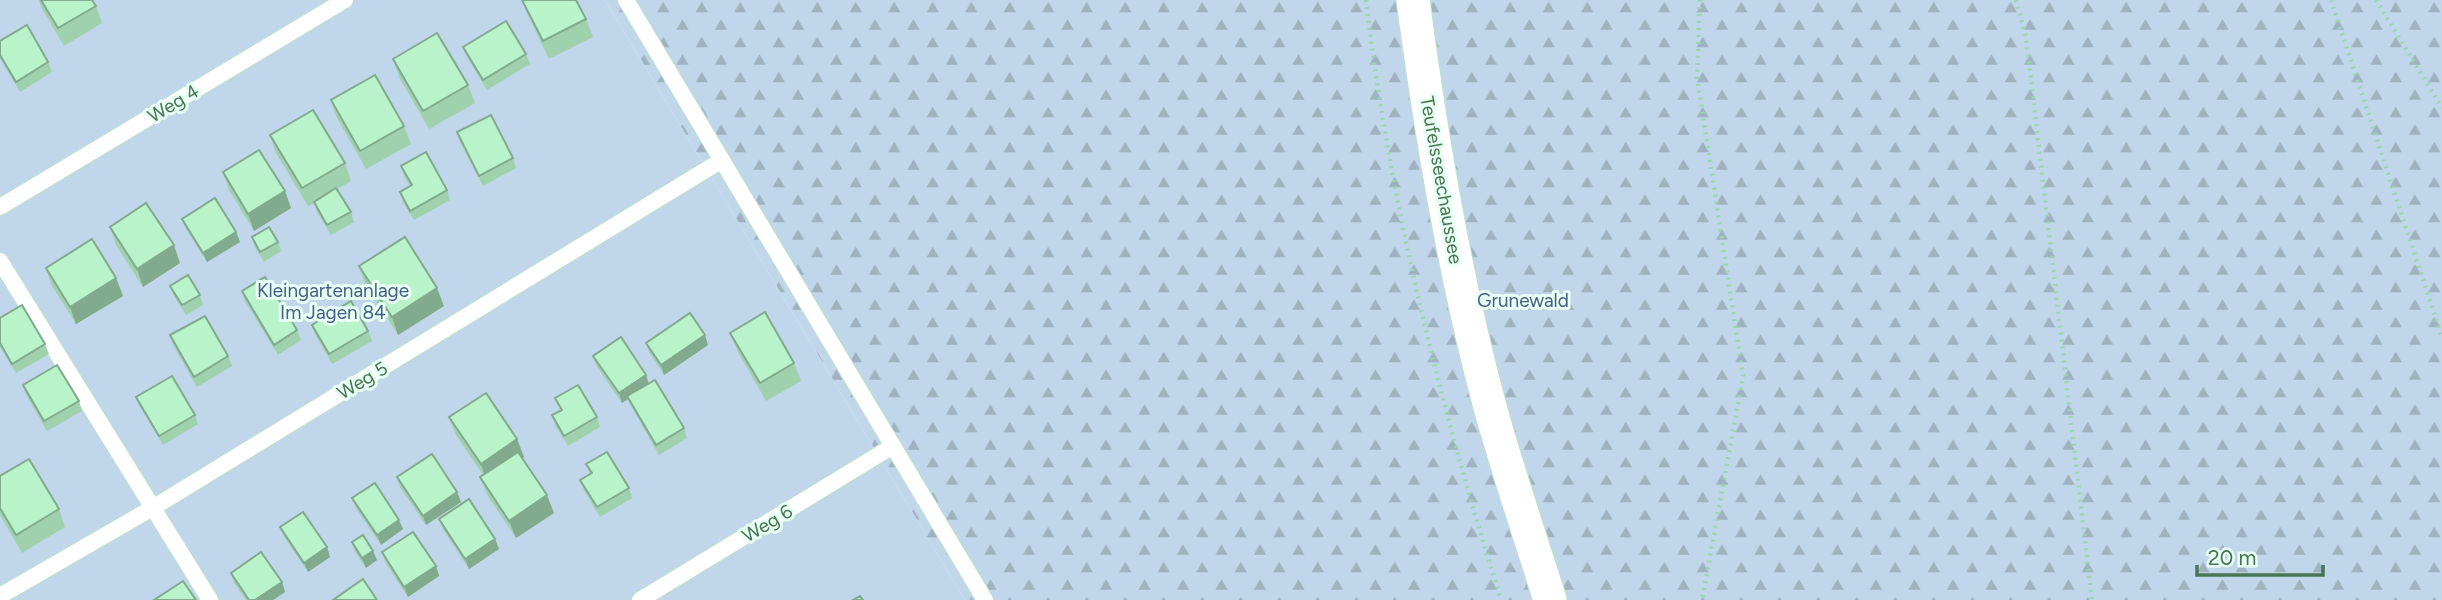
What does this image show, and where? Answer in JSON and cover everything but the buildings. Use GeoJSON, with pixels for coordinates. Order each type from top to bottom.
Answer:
{"type":"FeatureCollection","features":[{"type":"Feature","properties":{"kind":"street","name":"Teufelsseechaussee"},"geometry":{"type":"LineString","coordinates":[[1413,0],[1435,150],[1460,279],[1490,407],[1550,600]]}},
{"type":"Feature","properties":{"kind":"lane","name":"Weg 4"},"geometry":{"type":"LineString","coordinates":[[0,207],[345,0]]}},
{"type":"Feature","properties":{"kind":"lane"},"geometry":{"type":"LineString","coordinates":[[626,0],[985,600]]}},
{"type":"Feature","properties":{"kind":"lane","name":"Weg 5"},"geometry":{"type":"LineString","coordinates":[[0,596],[154,507],[722,160]]}},
{"type":"Feature","properties":{"kind":"lane"},"geometry":{"type":"LineString","coordinates":[[0,261],[210,600]]}},
{"type":"Feature","properties":{"kind":"lane","name":"Weg 6"},"geometry":{"type":"LineString","coordinates":[[640,600],[893,446]]}},
{"type":"Feature","properties":{"kind":"path"},"geometry":{"type":"LineString","coordinates":[[1700,0],[1697,78],[1743,376],[1702,600]]}},
{"type":"Feature","properties":{"kind":"path"},"geometry":{"type":"LineString","coordinates":[[2015,0],[2026,37],[2092,600]]}},
{"type":"Feature","properties":{"kind":"path"},"geometry":{"type":"LineString","coordinates":[[2331,0],[2442,337]]}},
{"type":"Feature","properties":{"kind":"path"},"geometry":{"type":"LineString","coordinates":[[2376,0],[2442,108]]}},
{"type":"Feature","properties":{"kind":"green space","name":"Kleingartenanlage Im Jagen 84"},"geometry":{"type":"Polygon","coordinates":[[[0,0],[605,0],[965,600],[0,600],[0,0]]]}},
{"type":"Feature","properties":{"kind":"green space","name":"Grunewald"},"geometry":{"type":"Polygon","coordinates":[[[605,0],[2442,0],[2442,600],[965,600],[605,0]]]}}]}
